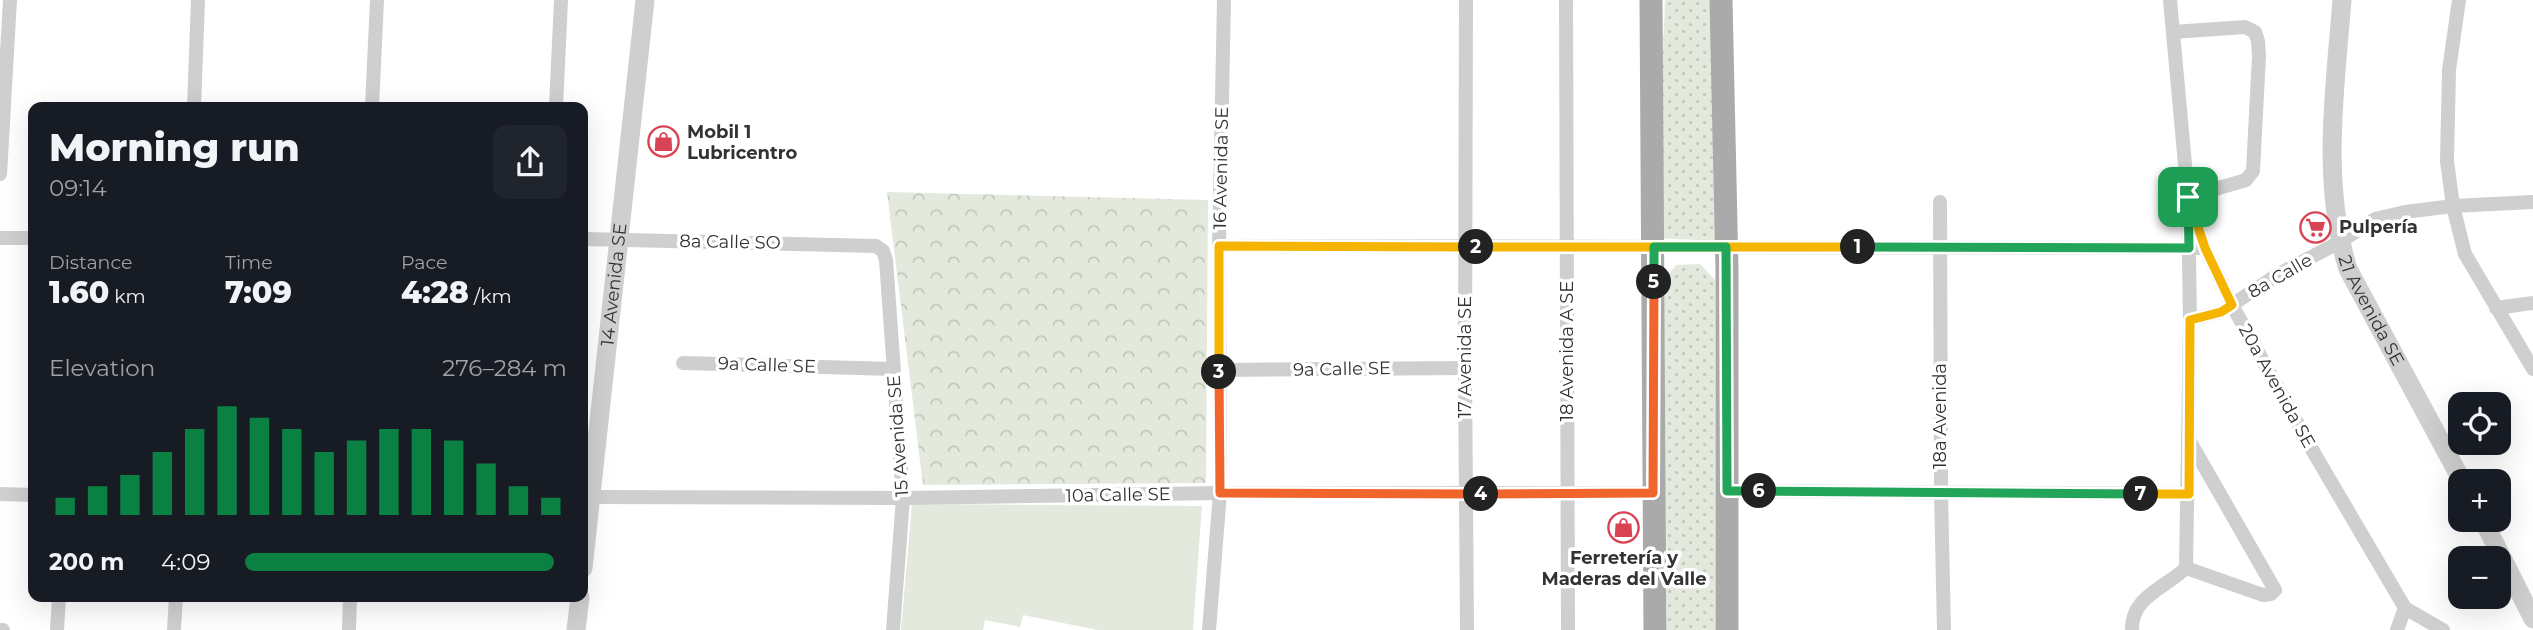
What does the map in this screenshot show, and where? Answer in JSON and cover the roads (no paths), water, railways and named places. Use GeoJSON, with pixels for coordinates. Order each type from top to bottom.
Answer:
{"type":"FeatureCollection","features":[{"type":"Feature","properties":{"kind":"main road"},"geometry":{"type":"LineString","coordinates":[[1651,0],[1655,630]]}},
{"type":"Feature","properties":{"kind":"main road"},"geometry":{"type":"LineString","coordinates":[[1721,0],[1726,247],[1727,630]]}},
{"type":"Feature","properties":{"kind":"street"},"geometry":{"type":"LineString","coordinates":[[0,174],[10,0]]}},
{"type":"Feature","properties":{"kind":"street"},"geometry":{"type":"LineString","coordinates":[[194,102],[198,0]]}},
{"type":"Feature","properties":{"kind":"street"},"geometry":{"type":"LineString","coordinates":[[372,102],[377,0]]}},
{"type":"Feature","properties":{"kind":"street"},"geometry":{"type":"LineString","coordinates":[[556,102],[561,0]]}},
{"type":"Feature","properties":{"kind":"street","name":"14 Avenida SE"},"geometry":{"type":"LineString","coordinates":[[588,490],[645,0]]}},
{"type":"Feature","properties":{"kind":"street","name":"16 Avenida SE"},"geometry":{"type":"LineString","coordinates":[[1209,630],[1220,493],[1219,246],[1224,0]]}},
{"type":"Feature","properties":{"kind":"street","name":"17 Avenida SE"},"geometry":{"type":"LineString","coordinates":[[1466,0],[1467,630]]}},
{"type":"Feature","properties":{"kind":"street","name":"18 Avenida A SE"},"geometry":{"type":"LineString","coordinates":[[1566,0],[1568,630]]}},
{"type":"Feature","properties":{"kind":"street","name":"20a Avenida SE"},"geometry":{"type":"LineString","coordinates":[[2170,0],[2188,197],[2205,248],[2232,305],[2314,453],[2406,608]]}},
{"type":"Feature","properties":{"kind":"street","name":"21 Avenida SE"},"geometry":{"type":"LineString","coordinates":[[2342,0],[2333,116],[2333,180],[2340,242],[2348,269],[2456,469]]}},
{"type":"Feature","properties":{"kind":"street"},"geometry":{"type":"LineString","coordinates":[[2459,0],[2449,70],[2447,161],[2453,206],[2465,254],[2533,369]]}},
{"type":"Feature","properties":{"kind":"street"},"geometry":{"type":"LineString","coordinates":[[2173,32],[2245,27],[2255,32],[2258,41],[2253,171],[2246,180],[2188,197],[2190,320],[2186,568]]}},
{"type":"Feature","properties":{"kind":"street","name":"18a Avenida"},"geometry":{"type":"LineString","coordinates":[[1940,202],[1944,630]]}},
{"type":"Feature","properties":{"kind":"street","name":"8a Calle"},"geometry":{"type":"LineString","coordinates":[[2190,320],[2221,312],[2277,275],[2340,242],[2375,219],[2453,206],[2533,202]]}},
{"type":"Feature","properties":{"kind":"street"},"geometry":{"type":"LineString","coordinates":[[0,238],[28,238]]}},
{"type":"Feature","properties":{"kind":"street","name":"8a Calle SO"},"geometry":{"type":"LineString","coordinates":[[588,239],[876,246]]}},
{"type":"Feature","properties":{"kind":"street","name":"15 Avenida SE"},"geometry":{"type":"LineString","coordinates":[[876,246],[883,251],[886,260],[903,498],[893,630]]}},
{"type":"Feature","properties":{"kind":"street"},"geometry":{"type":"LineString","coordinates":[[1219,246],[2205,248]]}},
{"type":"Feature","properties":{"kind":"street"},"geometry":{"type":"LineString","coordinates":[[2496,308],[2533,303]]}},
{"type":"Feature","properties":{"kind":"street","name":"9a Calle SE"},"geometry":{"type":"LineString","coordinates":[[683,363],[893,369]]}},
{"type":"Feature","properties":{"kind":"street","name":"9a Calle SE"},"geometry":{"type":"LineString","coordinates":[[1219,370],[1465,368]]}},
{"type":"Feature","properties":{"kind":"street"},"geometry":{"type":"LineString","coordinates":[[2186,568],[2263,594],[2274,593],[2272,582],[2189,439]]}},
{"type":"Feature","properties":{"kind":"street"},"geometry":{"type":"LineString","coordinates":[[1727,491],[2189,494]]}},
{"type":"Feature","properties":{"kind":"street","name":"10a Calle SE"},"geometry":{"type":"LineString","coordinates":[[588,498],[1653,493]]}},
{"type":"Feature","properties":{"kind":"street"},"geometry":{"type":"LineString","coordinates":[[0,495],[28,495]]}},
{"type":"Feature","properties":{"kind":"street"},"geometry":{"type":"LineString","coordinates":[[2489,532],[2533,619]]}},
{"type":"Feature","properties":{"kind":"street"},"geometry":{"type":"LineString","coordinates":[[2132,630],[2137,605],[2186,568]]}},
{"type":"Feature","properties":{"kind":"street"},"geometry":{"type":"LineString","coordinates":[[57,630],[59,602]]}},
{"type":"Feature","properties":{"kind":"street"},"geometry":{"type":"LineString","coordinates":[[174,630],[176,602]]}},
{"type":"Feature","properties":{"kind":"street"},"geometry":{"type":"LineString","coordinates":[[349,630],[350,602]]}},
{"type":"Feature","properties":{"kind":"street"},"geometry":{"type":"LineString","coordinates":[[576,630],[579,602]]}},
{"type":"Feature","properties":{"kind":"street"},"geometry":{"type":"LineString","coordinates":[[2396,630],[2406,608],[2443,630]]}},
{"type":"Feature","properties":{"kind":"place","name":"Mobil 1 Lubricentro"},"geometry":{"type":"Point","coordinates":[664,142]}},
{"type":"Feature","properties":{"kind":"place","name":"Pulpería"},"geometry":{"type":"Point","coordinates":[2316,227]}},
{"type":"Feature","properties":{"kind":"place","name":"Ferretería y Maderas del Valle"},"geometry":{"type":"Point","coordinates":[1624,527]}}]}
